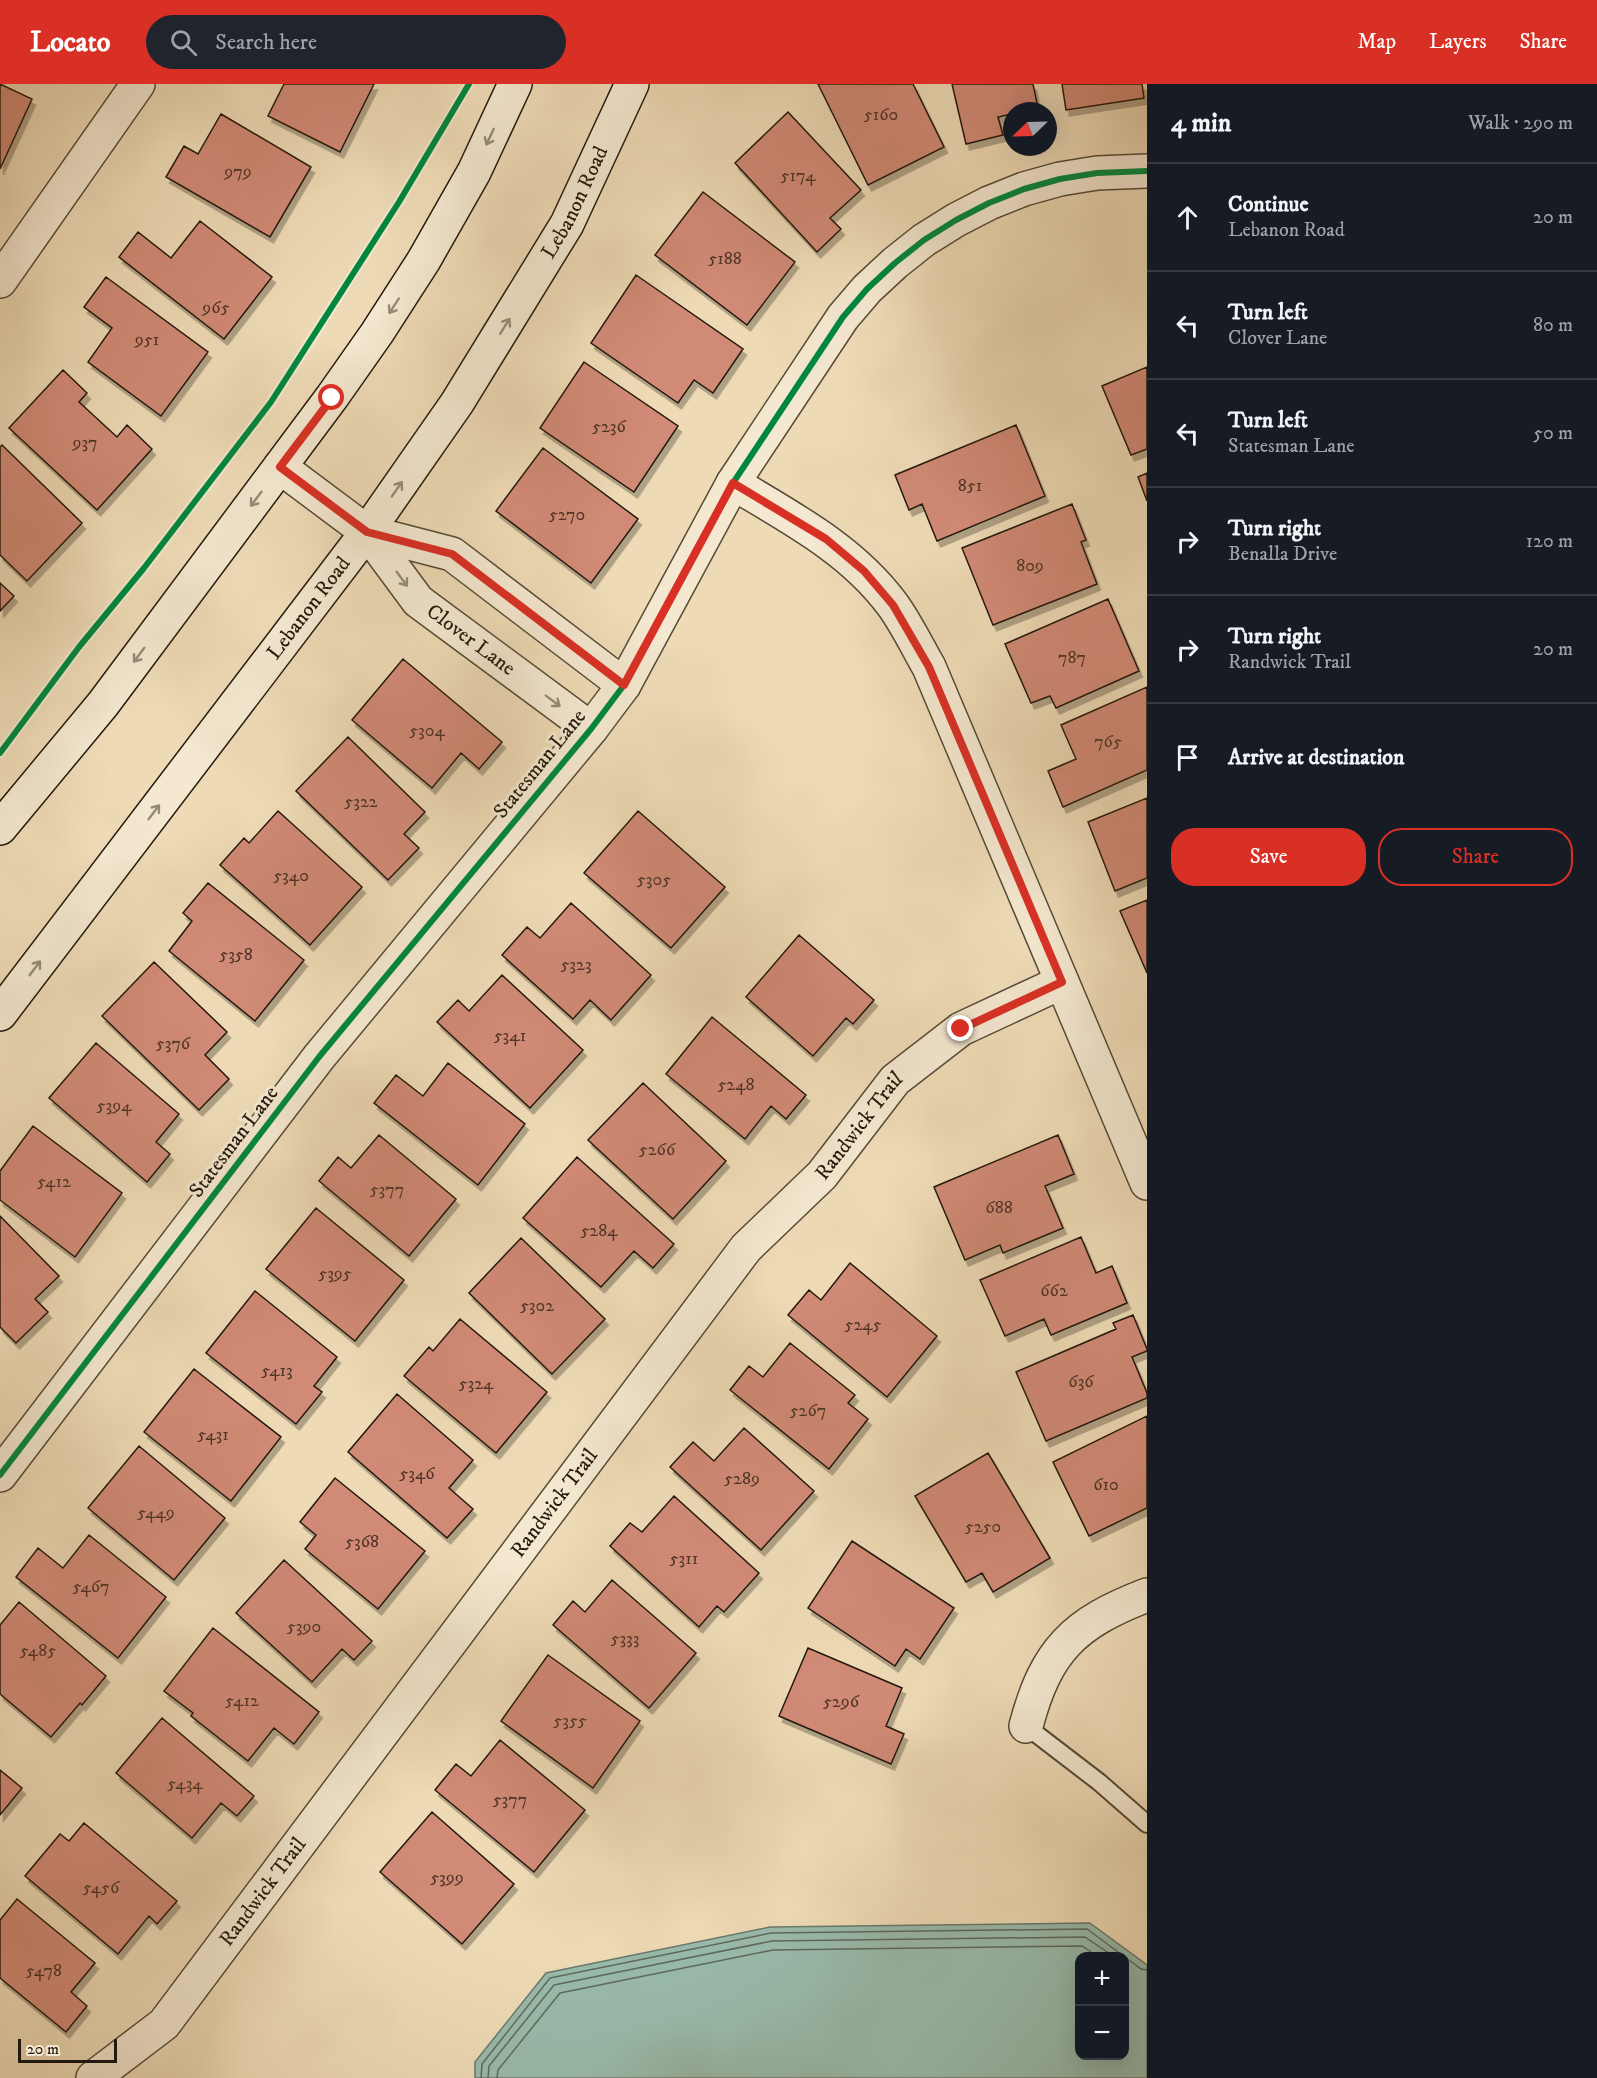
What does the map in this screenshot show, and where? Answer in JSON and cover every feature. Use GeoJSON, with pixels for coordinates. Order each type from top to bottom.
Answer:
{"type":"FeatureCollection","features":[{"type":"Feature","properties":{"kind":"street"},"geometry":{"type":"LineString","coordinates":[[0,281],[138,84]]}},
{"type":"Feature","properties":{"kind":"street"},"geometry":{"type":"LineString","coordinates":[[0,828],[103,704],[332,398],[424,260],[474,172],[515,84]]}},
{"type":"Feature","properties":{"kind":"street","name":"Lebanon Road"},"geometry":{"type":"LineString","coordinates":[[0,1014],[367,532],[457,403],[567,224],[633,84]]}},
{"type":"Feature","properties":{"kind":"street","name":"Statesman Lane"},"geometry":{"type":"LineString","coordinates":[[0,1476],[319,1057],[591,729],[624,685],[733,483],[843,317],[874,282],[895,263],[924,240],[972,211],[1024,189],[1060,179],[1097,173],[1147,171]]}},
{"type":"Feature","properties":{"kind":"street","name":"Clover Lane"},"geometry":{"type":"LineString","coordinates":[[280,467],[367,532],[418,601],[591,729]]}},
{"type":"Feature","properties":{"kind":"street"},"geometry":{"type":"LineString","coordinates":[[733,483],[826,539],[864,571],[893,605],[929,667],[1147,1183]]}},
{"type":"Feature","properties":{"kind":"street","name":"Clover Lane"},"geometry":{"type":"LineString","coordinates":[[367,532],[452,554],[624,685]]}},
{"type":"Feature","properties":{"kind":"street","name":"Randwick Trail"},"geometry":{"type":"LineString","coordinates":[[93,2078],[164,2024],[746,1248],[822,1175],[895,1080],[961,1029],[1062,982]]}},
{"type":"Feature","properties":{"kind":"street"},"geometry":{"type":"LineString","coordinates":[[1026,1726],[1034,1694],[1048,1665],[1066,1642],[1090,1621],[1147,1595]]}},
{"type":"Feature","properties":{"kind":"lane"},"geometry":{"type":"LineString","coordinates":[[1026,1726],[1099,1782],[1147,1824]]}},
{"type":"Feature","properties":{"kind":"water"},"geometry":{"type":"Polygon","coordinates":[[[1090,1923],[1147,1965],[1147,2078],[475,2078],[475,2062],[546,1973],[770,1927],[1090,1923]]]}},
{"type":"Feature","properties":{"kind":"building"},"geometry":{"type":"Polygon","coordinates":[[[0,84],[32,99],[0,169],[0,84]]]}},
{"type":"Feature","properties":{"kind":"building"},"geometry":{"type":"Polygon","coordinates":[[[284,84],[374,84],[340,152],[268,116],[284,84]]]}},
{"type":"Feature","properties":{"kind":"building"},"geometry":{"type":"Polygon","coordinates":[[[818,84],[913,84],[944,147],[868,185],[818,84]]]}},
{"type":"Feature","properties":{"kind":"building"},"geometry":{"type":"Polygon","coordinates":[[[952,84],[1033,84],[1037,102],[1003,102],[1003,116],[998,117],[1003,135],[966,144],[952,84]]]}},
{"type":"Feature","properties":{"kind":"building"},"geometry":{"type":"Polygon","coordinates":[[[1062,84],[1142,84],[1144,98],[1066,110],[1062,84]]]}},
{"type":"Feature","properties":{"kind":"building"},"geometry":{"type":"Polygon","coordinates":[[[788,112],[861,190],[830,218],[841,229],[817,252],[735,163],[788,112]]]}},
{"type":"Feature","properties":{"kind":"building"},"geometry":{"type":"Polygon","coordinates":[[[221,114],[311,167],[270,237],[166,177],[184,146],[198,154],[221,114]]]}},
{"type":"Feature","properties":{"kind":"building"},"geometry":{"type":"Polygon","coordinates":[[[703,192],[795,262],[747,325],[655,255],[703,192]]]}},
{"type":"Feature","properties":{"kind":"building"},"geometry":{"type":"Polygon","coordinates":[[[200,221],[272,277],[224,339],[119,257],[138,232],[171,258],[200,221]]]}},
{"type":"Feature","properties":{"kind":"building"},"geometry":{"type":"Polygon","coordinates":[[[636,275],[743,349],[713,393],[694,380],[678,403],[591,343],[636,275]]]}},
{"type":"Feature","properties":{"kind":"building"},"geometry":{"type":"Polygon","coordinates":[[[106,277],[208,352],[161,416],[88,362],[112,328],[84,307],[106,277]]]}},
{"type":"Feature","properties":{"kind":"building"},"geometry":{"type":"Polygon","coordinates":[[[584,362],[678,426],[634,492],[540,428],[584,362]]]}},
{"type":"Feature","properties":{"kind":"building"},"geometry":{"type":"Polygon","coordinates":[[[1147,367],[1147,449],[1131,455],[1102,386],[1147,367]]]}},
{"type":"Feature","properties":{"kind":"building"},"geometry":{"type":"Polygon","coordinates":[[[63,370],[87,393],[79,402],[117,437],[127,425],[152,449],[97,510],[9,428],[63,370]]]}},
{"type":"Feature","properties":{"kind":"building"},"geometry":{"type":"Polygon","coordinates":[[[1016,425],[1045,496],[937,541],[922,504],[909,510],[895,475],[1016,425]]]}},
{"type":"Feature","properties":{"kind":"building"},"geometry":{"type":"Polygon","coordinates":[[[2,445],[82,523],[27,581],[0,555],[0,447],[2,445]]]}},
{"type":"Feature","properties":{"kind":"building"},"geometry":{"type":"Polygon","coordinates":[[[543,448],[638,519],[591,583],[496,511],[543,448]]]}},
{"type":"Feature","properties":{"kind":"building"},"geometry":{"type":"Polygon","coordinates":[[[1147,473],[1147,501],[1138,477],[1147,473]]]}},
{"type":"Feature","properties":{"kind":"building"},"geometry":{"type":"Polygon","coordinates":[[[1072,504],[1086,540],[1081,542],[1097,584],[993,625],[962,548],[1072,504]]]}},
{"type":"Feature","properties":{"kind":"building"},"geometry":{"type":"Polygon","coordinates":[[[0,583],[14,596],[0,611],[0,583]]]}},
{"type":"Feature","properties":{"kind":"building"},"geometry":{"type":"Polygon","coordinates":[[[1108,599],[1139,671],[1056,708],[1050,696],[1031,703],[1005,644],[1108,599]]]}},
{"type":"Feature","properties":{"kind":"building"},"geometry":{"type":"Polygon","coordinates":[[[403,659],[502,742],[479,769],[461,753],[432,788],[352,720],[403,659]]]}},
{"type":"Feature","properties":{"kind":"building"},"geometry":{"type":"Polygon","coordinates":[[[1147,687],[1147,770],[1063,807],[1048,771],[1076,759],[1061,725],[1147,687]]]}},
{"type":"Feature","properties":{"kind":"building"},"geometry":{"type":"Polygon","coordinates":[[[348,737],[425,812],[404,834],[419,848],[388,880],[296,791],[348,737]]]}},
{"type":"Feature","properties":{"kind":"building"},"geometry":{"type":"Polygon","coordinates":[[[1147,798],[1147,878],[1115,891],[1088,822],[1147,798]]]}},
{"type":"Feature","properties":{"kind":"building"},"geometry":{"type":"Polygon","coordinates":[[[278,811],[362,887],[310,945],[220,865],[244,838],[249,843],[278,811]]]}},
{"type":"Feature","properties":{"kind":"building"},"geometry":{"type":"Polygon","coordinates":[[[638,811],[725,887],[671,948],[584,873],[638,811]]]}},
{"type":"Feature","properties":{"kind":"building"},"geometry":{"type":"Polygon","coordinates":[[[208,883],[304,960],[255,1021],[169,951],[192,921],[183,913],[208,883]]]}},
{"type":"Feature","properties":{"kind":"building"},"geometry":{"type":"Polygon","coordinates":[[[1147,900],[1147,973],[1120,911],[1147,900]]]}},
{"type":"Feature","properties":{"kind":"building"},"geometry":{"type":"Polygon","coordinates":[[[571,903],[651,975],[611,1020],[590,1000],[573,1019],[502,955],[527,927],[540,938],[571,903]]]}},
{"type":"Feature","properties":{"kind":"building"},"geometry":{"type":"Polygon","coordinates":[[[799,935],[874,1000],[853,1024],[846,1018],[813,1056],[746,997],[799,935]]]}},
{"type":"Feature","properties":{"kind":"building"},"geometry":{"type":"Polygon","coordinates":[[[154,962],[227,1032],[205,1055],[229,1079],[199,1110],[102,1016],[154,962]]]}},
{"type":"Feature","properties":{"kind":"building"},"geometry":{"type":"Polygon","coordinates":[[[502,975],[583,1050],[530,1108],[437,1022],[458,1000],[469,1011],[502,975]]]}},
{"type":"Feature","properties":{"kind":"building"},"geometry":{"type":"Polygon","coordinates":[[[712,1017],[806,1095],[786,1119],[771,1106],[745,1139],[666,1074],[712,1017]]]}},
{"type":"Feature","properties":{"kind":"building"},"geometry":{"type":"Polygon","coordinates":[[[96,1043],[179,1114],[156,1142],[170,1154],[147,1182],[49,1098],[96,1043]]]}},
{"type":"Feature","properties":{"kind":"building"},"geometry":{"type":"Polygon","coordinates":[[[448,1063],[525,1124],[478,1185],[374,1103],[396,1075],[423,1096],[448,1063]]]}},
{"type":"Feature","properties":{"kind":"building"},"geometry":{"type":"Polygon","coordinates":[[[643,1083],[726,1161],[673,1219],[588,1140],[643,1083]]]}},
{"type":"Feature","properties":{"kind":"building"},"geometry":{"type":"Polygon","coordinates":[[[33,1126],[122,1193],[75,1257],[0,1200],[0,1171],[33,1126]]]}},
{"type":"Feature","properties":{"kind":"building"},"geometry":{"type":"Polygon","coordinates":[[[379,1135],[456,1199],[409,1256],[319,1181],[338,1157],[351,1168],[379,1135]]]}},
{"type":"Feature","properties":{"kind":"building"},"geometry":{"type":"Polygon","coordinates":[[[1058,1135],[1074,1174],[1045,1186],[1063,1228],[1003,1253],[1000,1245],[965,1260],[934,1187],[1058,1135]]]}},
{"type":"Feature","properties":{"kind":"building"},"geometry":{"type":"Polygon","coordinates":[[[577,1157],[674,1244],[653,1268],[634,1251],[601,1287],[523,1218],[577,1157]]]}},
{"type":"Feature","properties":{"kind":"building"},"geometry":{"type":"Polygon","coordinates":[[[316,1208],[404,1280],[355,1341],[266,1269],[316,1208]]]}},
{"type":"Feature","properties":{"kind":"building"},"geometry":{"type":"Polygon","coordinates":[[[0,1216],[59,1276],[35,1299],[48,1312],[16,1343],[0,1327],[0,1216]]]}},
{"type":"Feature","properties":{"kind":"building"},"geometry":{"type":"Polygon","coordinates":[[[1081,1237],[1096,1273],[1112,1266],[1127,1303],[1051,1335],[1044,1319],[1005,1336],[980,1280],[1081,1237]]]}},
{"type":"Feature","properties":{"kind":"building"},"geometry":{"type":"Polygon","coordinates":[[[521,1238],[605,1319],[552,1374],[469,1293],[521,1238]]]}},
{"type":"Feature","properties":{"kind":"building"},"geometry":{"type":"Polygon","coordinates":[[[850,1263],[937,1336],[887,1397],[788,1315],[809,1290],[821,1300],[850,1263]]]}},
{"type":"Feature","properties":{"kind":"building"},"geometry":{"type":"Polygon","coordinates":[[[255,1291],[337,1357],[314,1386],[322,1392],[296,1424],[206,1353],[255,1291]]]}},
{"type":"Feature","properties":{"kind":"building"},"geometry":{"type":"Polygon","coordinates":[[[1133,1315],[1147,1349],[1132,1357],[1147,1398],[1046,1441],[1016,1372],[1116,1329],[1113,1323],[1133,1315]]]}},
{"type":"Feature","properties":{"kind":"building"},"geometry":{"type":"Polygon","coordinates":[[[460,1319],[547,1392],[496,1453],[404,1376],[429,1347],[433,1351],[460,1319]]]}},
{"type":"Feature","properties":{"kind":"building"},"geometry":{"type":"Polygon","coordinates":[[[790,1343],[855,1395],[848,1403],[868,1419],[829,1469],[730,1390],[749,1366],[763,1377],[790,1343]]]}},
{"type":"Feature","properties":{"kind":"building"},"geometry":{"type":"Polygon","coordinates":[[[194,1369],[281,1437],[231,1501],[144,1432],[194,1369]]]}},
{"type":"Feature","properties":{"kind":"building"},"geometry":{"type":"Polygon","coordinates":[[[397,1394],[473,1460],[449,1488],[473,1509],[447,1538],[348,1452],[397,1394]]]}},
{"type":"Feature","properties":{"kind":"building"},"geometry":{"type":"Polygon","coordinates":[[[1147,1416],[1147,1508],[1089,1536],[1053,1462],[1147,1416]]]}},
{"type":"Feature","properties":{"kind":"building"},"geometry":{"type":"Polygon","coordinates":[[[744,1428],[814,1491],[761,1550],[670,1467],[693,1442],[714,1461],[744,1428]]]}},
{"type":"Feature","properties":{"kind":"building"},"geometry":{"type":"Polygon","coordinates":[[[139,1446],[225,1518],[174,1580],[88,1508],[139,1446]]]}},
{"type":"Feature","properties":{"kind":"building"},"geometry":{"type":"Polygon","coordinates":[[[988,1453],[1050,1558],[993,1592],[982,1573],[966,1582],[915,1496],[988,1453]]]}},
{"type":"Feature","properties":{"kind":"building"},"geometry":{"type":"Polygon","coordinates":[[[335,1478],[425,1551],[378,1609],[305,1549],[316,1535],[300,1522],[335,1478]]]}},
{"type":"Feature","properties":{"kind":"building"},"geometry":{"type":"Polygon","coordinates":[[[674,1496],[759,1573],[724,1612],[717,1606],[699,1627],[610,1546],[630,1523],[642,1532],[674,1496]]]}},
{"type":"Feature","properties":{"kind":"building"},"geometry":{"type":"Polygon","coordinates":[[[89,1535],[166,1597],[118,1658],[16,1577],[38,1548],[63,1568],[89,1535]]]}},
{"type":"Feature","properties":{"kind":"building"},"geometry":{"type":"Polygon","coordinates":[[[852,1541],[954,1608],[920,1659],[906,1649],[895,1666],[808,1608],[852,1541]]]}},
{"type":"Feature","properties":{"kind":"building"},"geometry":{"type":"Polygon","coordinates":[[[284,1560],[372,1641],[354,1660],[342,1649],[312,1682],[236,1613],[284,1560]]]}},
{"type":"Feature","properties":{"kind":"building"},"geometry":{"type":"Polygon","coordinates":[[[612,1580],[696,1653],[649,1708],[553,1625],[573,1601],[585,1612],[612,1580]]]}},
{"type":"Feature","properties":{"kind":"building"},"geometry":{"type":"Polygon","coordinates":[[[19,1602],[106,1676],[51,1737],[0,1694],[0,1625],[19,1602]]]}},
{"type":"Feature","properties":{"kind":"building"},"geometry":{"type":"Polygon","coordinates":[[[213,1628],[319,1712],[294,1744],[274,1728],[248,1761],[191,1716],[193,1713],[164,1691],[213,1628]]]}},
{"type":"Feature","properties":{"kind":"building"},"geometry":{"type":"Polygon","coordinates":[[[808,1648],[902,1688],[886,1726],[904,1734],[891,1764],[779,1716],[808,1648]]]}},
{"type":"Feature","properties":{"kind":"building"},"geometry":{"type":"Polygon","coordinates":[[[548,1655],[640,1721],[593,1788],[501,1721],[548,1655]]]}},
{"type":"Feature","properties":{"kind":"building"},"geometry":{"type":"Polygon","coordinates":[[[162,1718],[254,1796],[237,1816],[221,1803],[192,1838],[116,1773],[162,1718]]]}},
{"type":"Feature","properties":{"kind":"building"},"geometry":{"type":"Polygon","coordinates":[[[500,1740],[585,1810],[534,1872],[435,1790],[456,1764],[471,1776],[500,1740]]]}},
{"type":"Feature","properties":{"kind":"building"},"geometry":{"type":"Polygon","coordinates":[[[0,1770],[22,1788],[0,1815],[0,1770]]]}},
{"type":"Feature","properties":{"kind":"building"},"geometry":{"type":"Polygon","coordinates":[[[432,1812],[514,1884],[462,1944],[380,1872],[432,1812]]]}},
{"type":"Feature","properties":{"kind":"building"},"geometry":{"type":"Polygon","coordinates":[[[84,1823],[177,1901],[157,1924],[149,1916],[118,1954],[25,1876],[60,1834],[69,1841],[84,1823]]]}},
{"type":"Feature","properties":{"kind":"building"},"geometry":{"type":"Polygon","coordinates":[[[17,1899],[95,1963],[71,1992],[87,2006],[66,2032],[0,1978],[0,1920],[17,1899]]]}},
{"type":"Feature","properties":{"kind":"cycle path"},"geometry":{"type":"LineString","coordinates":[[0,753],[79,647],[144,568],[271,402],[399,202],[469,84]]}},
{"type":"Feature","properties":{"kind":"cycle path"},"geometry":{"type":"LineString","coordinates":[[0,1475],[319,1057],[591,729],[624,685],[733,483],[843,317],[867,289],[924,240],[989,203],[1024,189],[1060,179],[1097,173],[1147,171]]}},
{"type":"Feature","properties":{"kind":"route"},"geometry":{"type":"LineString","coordinates":[[332,398],[280,467],[367,532],[452,554],[624,685],[733,483],[826,539],[864,571],[893,605],[929,667],[1062,982],[961,1029]]}}]}
